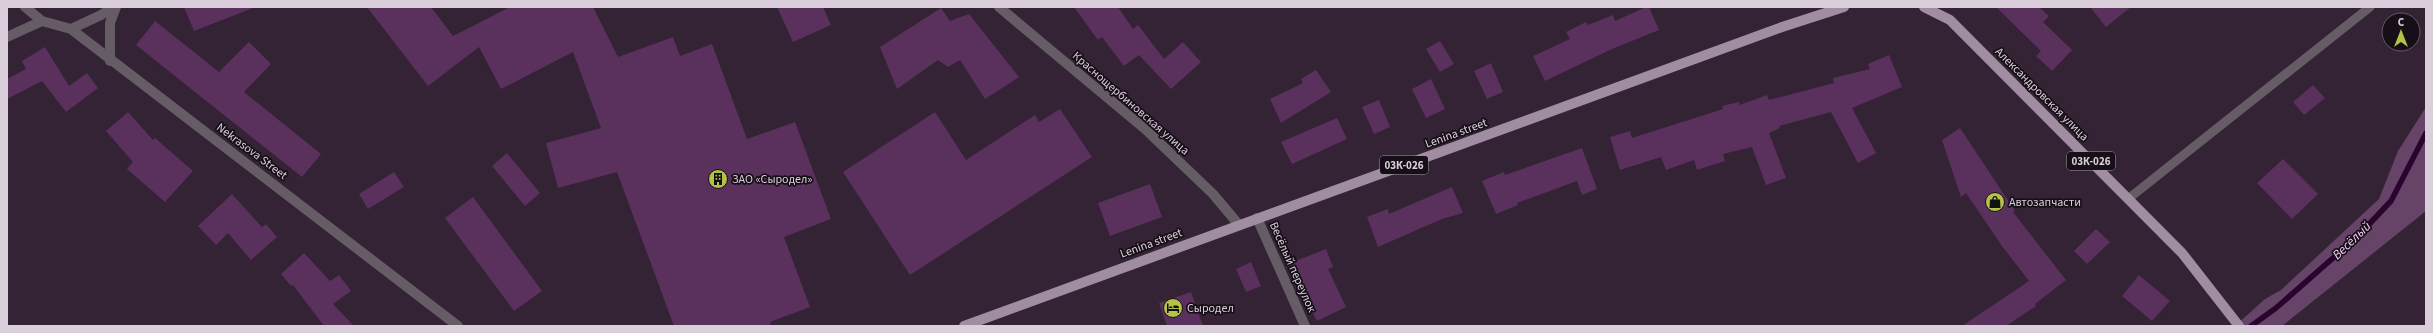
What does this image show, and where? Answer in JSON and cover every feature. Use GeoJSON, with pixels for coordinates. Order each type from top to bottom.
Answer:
{"type":"FeatureCollection","features":[{"type":"Feature","properties":{"kind":"main road","name":"Lenina street"},"geometry":{"type":"LineString","coordinates":[[964,326],[1829,9],[1844,7]]}},
{"type":"Feature","properties":{"kind":"main road","name":"03К-026"},"geometry":{"type":"LineString","coordinates":[[1924,7],[1950,20]]}},
{"type":"Feature","properties":{"kind":"main road","name":"Александровская улица"},"geometry":{"type":"LineString","coordinates":[[1950,20],[2182,253],[2239,326]]}},
{"type":"Feature","properties":{"kind":"street","name":"Nekrasova Street"},"geometry":{"type":"LineString","coordinates":[[25,7],[42,21],[71,29],[110,61],[458,326]]}},
{"type":"Feature","properties":{"kind":"street"},"geometry":{"type":"LineString","coordinates":[[71,29],[101,16],[115,7]]}},
{"type":"Feature","properties":{"kind":"street"},"geometry":{"type":"LineString","coordinates":[[110,61],[110,23],[115,7]]}},
{"type":"Feature","properties":{"kind":"street","name":"Краснощербиновская улица"},"geometry":{"type":"LineString","coordinates":[[999,7],[1145,129],[1213,194],[1239,225]]}},
{"type":"Feature","properties":{"kind":"street","name":"Александровская улица"},"geometry":{"type":"LineString","coordinates":[[1936,7],[1950,20]]}},
{"type":"Feature","properties":{"kind":"street"},"geometry":{"type":"LineString","coordinates":[[7,37],[42,21]]}},
{"type":"Feature","properties":{"kind":"street","name":"Весёлый переулок"},"geometry":{"type":"LineString","coordinates":[[1257,218],[1306,326]]}},
{"type":"Feature","properties":{"kind":"lane"},"geometry":{"type":"LineString","coordinates":[[2128,198],[2370,7]]}},
{"type":"Feature","properties":{"kind":"shaded area"},"geometry":{"type":"Polygon","coordinates":[[[2426,107],[2426,211],[2282,326],[2235,326],[2265,299],[2281,290],[2379,199],[2398,151],[2426,107]]]}},
{"type":"Feature","properties":{"kind":"building"},"geometry":{"type":"Polygon","coordinates":[[[184,7],[252,7],[253,8],[194,31],[184,7]]]}},
{"type":"Feature","properties":{"kind":"building","name":"ЗАО «Сыродел»"},"geometry":{"type":"Polygon","coordinates":[[[367,7],[431,7],[453,36],[510,7],[593,7],[618,57],[673,37],[680,56],[712,44],[747,139],[795,122],[831,219],[784,237],[810,307],[770,322],[771,326],[674,326],[617,172],[558,188],[546,143],[601,128],[573,52],[501,89],[479,47],[428,86],[367,7]]]}},
{"type":"Feature","properties":{"kind":"building"},"geometry":{"type":"Polygon","coordinates":[[[777,7],[823,7],[831,25],[793,42],[777,7]]]}},
{"type":"Feature","properties":{"kind":"building"},"geometry":{"type":"Polygon","coordinates":[[[1074,7],[1118,7],[1133,29],[1138,25],[1164,59],[1183,42],[1201,62],[1171,89],[1139,55],[1124,66],[1102,37],[1098,40],[1074,7]]]}},
{"type":"Feature","properties":{"kind":"building"},"geometry":{"type":"Polygon","coordinates":[[[1649,7],[1659,30],[1612,49],[1545,81],[1533,56],[1570,39],[1566,32],[1586,22],[1588,25],[1613,15],[1615,21],[1649,7]]]}},
{"type":"Feature","properties":{"kind":"building"},"geometry":{"type":"Polygon","coordinates":[[[1996,7],[2039,7],[2049,16],[2043,22],[2072,50],[2052,71],[2036,56],[2041,51],[1996,7]]]}},
{"type":"Feature","properties":{"kind":"building"},"geometry":{"type":"Polygon","coordinates":[[[2090,7],[2131,7],[2106,27],[2090,7]]]}},
{"type":"Feature","properties":{"kind":"building"},"geometry":{"type":"Polygon","coordinates":[[[941,8],[950,21],[969,14],[1019,77],[985,99],[960,60],[948,67],[938,60],[897,89],[880,47],[941,8]]]}},
{"type":"Feature","properties":{"kind":"building"},"geometry":{"type":"Polygon","coordinates":[[[155,21],[219,72],[249,42],[271,64],[244,92],[321,154],[302,177],[136,45],[155,21]]]}},
{"type":"Feature","properties":{"kind":"building"},"geometry":{"type":"Polygon","coordinates":[[[1440,41],[1454,64],[1440,72],[1426,49],[1440,41]]]}},
{"type":"Feature","properties":{"kind":"building"},"geometry":{"type":"Polygon","coordinates":[[[45,47],[69,86],[87,73],[98,88],[66,112],[42,81],[7,99],[7,79],[26,69],[22,61],[45,47]]]}},
{"type":"Feature","properties":{"kind":"building"},"geometry":{"type":"Polygon","coordinates":[[[1889,55],[1902,87],[1852,108],[1876,153],[1858,163],[1831,112],[1779,126],[1780,128],[1769,133],[1786,178],[1766,185],[1752,147],[1723,154],[1725,161],[1697,170],[1694,160],[1666,170],[1661,157],[1620,170],[1610,137],[1630,131],[1632,138],[1723,109],[1722,106],[1739,102],[1740,105],[1767,95],[1769,100],[1834,83],[1833,78],[1870,69],[1868,64],[1889,55]]]}},
{"type":"Feature","properties":{"kind":"building"},"geometry":{"type":"Polygon","coordinates":[[[1491,63],[1503,92],[1487,99],[1474,71],[1491,63]]]}},
{"type":"Feature","properties":{"kind":"building"},"geometry":{"type":"Polygon","coordinates":[[[1316,70],[1331,92],[1281,123],[1270,99],[1303,83],[1301,79],[1316,70]]]}},
{"type":"Feature","properties":{"kind":"building"},"geometry":{"type":"Polygon","coordinates":[[[1431,79],[1445,109],[1426,118],[1412,89],[1431,79]]]}},
{"type":"Feature","properties":{"kind":"building"},"geometry":{"type":"Polygon","coordinates":[[[2313,85],[2325,98],[2304,115],[2293,102],[2313,85]]]}},
{"type":"Feature","properties":{"kind":"building"},"geometry":{"type":"Polygon","coordinates":[[[1379,100],[1390,127],[1374,134],[1362,107],[1379,100]]]}},
{"type":"Feature","properties":{"kind":"building"},"geometry":{"type":"Polygon","coordinates":[[[1060,109],[1092,157],[910,275],[843,172],[935,112],[966,160],[1035,115],[1039,122],[1060,109]]]}},
{"type":"Feature","properties":{"kind":"building"},"geometry":{"type":"Polygon","coordinates":[[[128,112],[153,140],[155,138],[193,171],[165,202],[127,169],[133,162],[106,131],[128,112]]]}},
{"type":"Feature","properties":{"kind":"building"},"geometry":{"type":"Polygon","coordinates":[[[1337,118],[1347,139],[1292,164],[1281,142],[1337,118]]]}},
{"type":"Feature","properties":{"kind":"building"},"geometry":{"type":"Polygon","coordinates":[[[1960,128],[2015,211],[2013,212],[2066,280],[2035,304],[2036,306],[2006,326],[1962,326],[2029,281],[2002,246],[1966,193],[1961,197],[1942,140],[1960,128]]]}},
{"type":"Feature","properties":{"kind":"building"},"geometry":{"type":"Polygon","coordinates":[[[1582,148],[1597,189],[1582,195],[1577,181],[1517,203],[1518,205],[1496,214],[1482,181],[1504,172],[1505,175],[1582,148]]]}},
{"type":"Feature","properties":{"kind":"building"},"geometry":{"type":"Polygon","coordinates":[[[507,153],[540,193],[525,206],[492,166],[507,153]]]}},
{"type":"Feature","properties":{"kind":"building"},"geometry":{"type":"Polygon","coordinates":[[[2283,159],[2318,194],[2292,219],[2257,183],[2283,159]]]}},
{"type":"Feature","properties":{"kind":"building"},"geometry":{"type":"Polygon","coordinates":[[[394,172],[404,187],[368,209],[359,194],[394,172]]]}},
{"type":"Feature","properties":{"kind":"building"},"geometry":{"type":"Polygon","coordinates":[[[1150,184],[1162,217],[1110,236],[1098,203],[1150,184]]]}},
{"type":"Feature","properties":{"kind":"building"},"geometry":{"type":"Polygon","coordinates":[[[1452,187],[1463,213],[1442,219],[1378,247],[1367,217],[1388,209],[1389,214],[1452,187]]]}},
{"type":"Feature","properties":{"kind":"building"},"geometry":{"type":"Polygon","coordinates":[[[232,194],[262,227],[266,224],[277,237],[251,260],[228,233],[216,245],[198,226],[232,194]]]}},
{"type":"Feature","properties":{"kind":"building"},"geometry":{"type":"Polygon","coordinates":[[[473,197],[542,291],[514,311],[445,218],[473,197]]]}},
{"type":"Feature","properties":{"kind":"building"},"geometry":{"type":"Polygon","coordinates":[[[2096,229],[2110,242],[2087,264],[2074,251],[2096,229]]]}},
{"type":"Feature","properties":{"kind":"building"},"geometry":{"type":"Polygon","coordinates":[[[1326,249],[1333,267],[1328,269],[1346,307],[1317,321],[1288,264],[1326,249]]]}},
{"type":"Feature","properties":{"kind":"building"},"geometry":{"type":"Polygon","coordinates":[[[304,253],[330,281],[339,275],[351,291],[333,304],[354,326],[324,326],[293,285],[291,286],[281,274],[304,253]]]}},
{"type":"Feature","properties":{"kind":"building"},"geometry":{"type":"Polygon","coordinates":[[[1251,262],[1261,286],[1246,292],[1236,269],[1251,262]]]}},
{"type":"Feature","properties":{"kind":"building"},"geometry":{"type":"Polygon","coordinates":[[[2139,275],[2170,301],[2152,321],[2122,296],[2139,275]]]}},
{"type":"Feature","properties":{"kind":"building"},"geometry":{"type":"Polygon","coordinates":[[[1191,292],[1203,326],[1167,326],[1159,303],[1191,292]]]}},
{"type":"Feature","properties":{"kind":"waterway","name":"Весёлый"},"geometry":{"type":"LineString","coordinates":[[2251,326],[2276,308],[2357,237],[2391,201],[2426,133]]}},
{"type":"Feature","properties":{"kind":"place","name":"ЗАО «Сыродел»"},"geometry":{"type":"Point","coordinates":[718,179]}},
{"type":"Feature","properties":{"kind":"place","name":"Автозапчасти"},"geometry":{"type":"Point","coordinates":[1995,202]}},
{"type":"Feature","properties":{"kind":"place","name":"Сыродел"},"geometry":{"type":"Point","coordinates":[1173,308]}}]}
